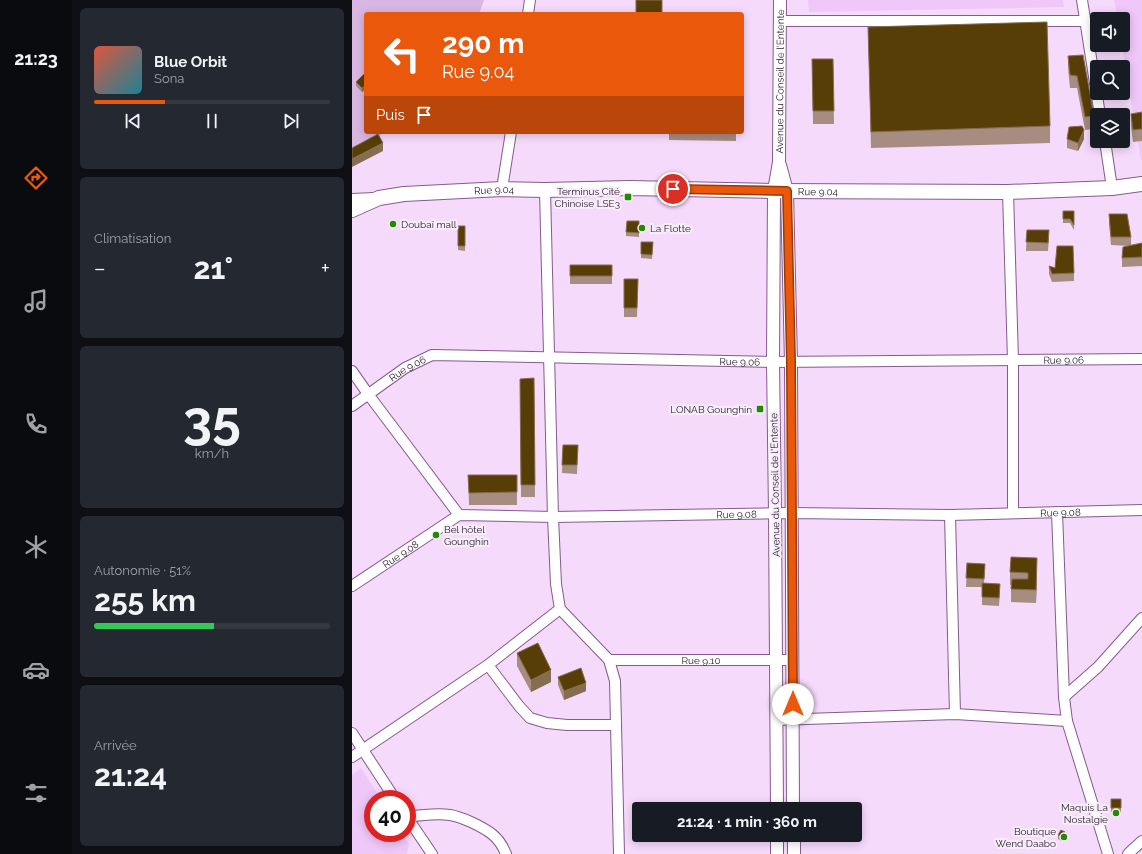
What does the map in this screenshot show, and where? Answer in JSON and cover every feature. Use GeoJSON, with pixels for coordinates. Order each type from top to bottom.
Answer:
{"type":"FeatureCollection","features":[{"type":"Feature","properties":{"kind":"main road","name":"Rue 9.04"},"geometry":{"type":"LineString","coordinates":[[352,210],[379,198],[404,194],[502,189],[545,190],[630,188],[780,191],[1008,192],[1112,188],[1142,184]]}},
{"type":"Feature","properties":{"kind":"street"},"geometry":{"type":"LineString","coordinates":[[528,12],[530,0]]}},
{"type":"Feature","properties":{"kind":"street","name":"Avenue du Conseil de l'Entente"},"geometry":{"type":"LineString","coordinates":[[780,0],[779,162],[791,362],[793,802]]}},
{"type":"Feature","properties":{"kind":"street"},"geometry":{"type":"LineString","coordinates":[[1082,0],[1099,108]]}},
{"type":"Feature","properties":{"kind":"street"},"geometry":{"type":"LineString","coordinates":[[780,21],[1086,21]]}},
{"type":"Feature","properties":{"kind":"street"},"geometry":{"type":"LineString","coordinates":[[502,189],[511,134]]}},
{"type":"Feature","properties":{"kind":"street"},"geometry":{"type":"LineString","coordinates":[[1105,148],[1112,188]]}},
{"type":"Feature","properties":{"kind":"street"},"geometry":{"type":"LineString","coordinates":[[545,190],[556,584],[560,608],[609,660],[615,681],[619,854]]}},
{"type":"Feature","properties":{"kind":"street","name":"Avenue du Conseil de l'Entente"},"geometry":{"type":"LineString","coordinates":[[777,802],[776,513],[773,362],[780,191]]}},
{"type":"Feature","properties":{"kind":"street"},"geometry":{"type":"LineString","coordinates":[[1008,192],[1013,360],[1013,512]]}},
{"type":"Feature","properties":{"kind":"street"},"geometry":{"type":"LineString","coordinates":[[352,199],[379,198]]}},
{"type":"Feature","properties":{"kind":"street","name":"Rue 9.06"},"geometry":{"type":"LineString","coordinates":[[352,406],[405,368],[432,355],[773,362],[1142,359]]}},
{"type":"Feature","properties":{"kind":"street"},"geometry":{"type":"LineString","coordinates":[[352,371],[459,515]]}},
{"type":"Feature","properties":{"kind":"street","name":"Rue 9.08"},"geometry":{"type":"LineString","coordinates":[[352,586],[459,515],[553,517],[792,512],[950,515],[1013,512],[1142,510]]}},
{"type":"Feature","properties":{"kind":"street"},"geometry":{"type":"LineString","coordinates":[[1057,512],[1064,697],[1067,721],[1108,854]]}},
{"type":"Feature","properties":{"kind":"street"},"geometry":{"type":"LineString","coordinates":[[950,515],[955,714]]}},
{"type":"Feature","properties":{"kind":"street"},"geometry":{"type":"LineString","coordinates":[[352,757],[488,665],[560,608]]}},
{"type":"Feature","properties":{"kind":"street"},"geometry":{"type":"LineString","coordinates":[[1064,697],[1098,667],[1142,618]]}},
{"type":"Feature","properties":{"kind":"street","name":"Rue 9.10"},"geometry":{"type":"LineString","coordinates":[[609,660],[793,660]]}},
{"type":"Feature","properties":{"kind":"street"},"geometry":{"type":"LineString","coordinates":[[488,665],[530,718],[547,723],[567,725],[616,725]]}},
{"type":"Feature","properties":{"kind":"street"},"geometry":{"type":"LineString","coordinates":[[776,720],[793,718],[955,714],[1067,721]]}},
{"type":"Feature","properties":{"kind":"street"},"geometry":{"type":"LineString","coordinates":[[352,733],[389,790]]}},
{"type":"Feature","properties":{"kind":"street"},"geometry":{"type":"LineString","coordinates":[[416,816],[430,814],[458,817],[488,831],[497,838],[506,854]]}},
{"type":"Feature","properties":{"kind":"street"},"geometry":{"type":"LineString","coordinates":[[416,830],[432,854]]}},
{"type":"Feature","properties":{"kind":"street"},"geometry":{"type":"LineString","coordinates":[[1128,854],[1142,841]]}},
{"type":"Feature","properties":{"kind":"street"},"geometry":{"type":"LineString","coordinates":[[777,842],[777,854]]}},
{"type":"Feature","properties":{"kind":"street"},"geometry":{"type":"LineString","coordinates":[[794,842],[794,854]]}},
{"type":"Feature","properties":{"kind":"shaded area"},"geometry":{"type":"Polygon","coordinates":[[[352,0],[484,0],[480,12],[364,12],[364,134],[382,134],[352,152],[352,0]]]}},
{"type":"Feature","properties":{"kind":"shaded area"},"geometry":{"type":"Polygon","coordinates":[[[808,0],[1063,0],[1064,7],[809,12],[808,0]]]}},
{"type":"Feature","properties":{"kind":"shaded area"},"geometry":{"type":"Polygon","coordinates":[[[1114,0],[1142,0],[1142,160],[1130,93],[1130,60],[1124,60],[1123,52],[1130,52],[1130,12],[1117,12],[1114,0]]]}},
{"type":"Feature","properties":{"kind":"shaded area"},"geometry":{"type":"Polygon","coordinates":[[[361,768],[375,790],[364,790],[364,842],[408,842],[409,844],[407,854],[352,854],[352,775],[361,768]]]}},
{"type":"Feature","properties":{"kind":"building"},"geometry":{"type":"Polygon","coordinates":[[[636,0],[662,0],[662,12],[636,12],[636,0]]]}},
{"type":"Feature","properties":{"kind":"building"},"geometry":{"type":"Polygon","coordinates":[[[1047,22],[1050,126],[871,132],[868,27],[1047,22]]]}},
{"type":"Feature","properties":{"kind":"building"},"geometry":{"type":"Polygon","coordinates":[[[1083,55],[1093,108],[1090,108],[1090,116],[1085,117],[1077,76],[1070,75],[1068,56],[1083,55]]]}},
{"type":"Feature","properties":{"kind":"building"},"geometry":{"type":"Polygon","coordinates":[[[812,59],[833,59],[834,111],[813,111],[812,59]]]}},
{"type":"Feature","properties":{"kind":"building"},"geometry":{"type":"Polygon","coordinates":[[[364,74],[364,86],[362,88],[356,82],[364,74]]]}},
{"type":"Feature","properties":{"kind":"building"},"geometry":{"type":"Polygon","coordinates":[[[1142,112],[1142,129],[1133,130],[1131,114],[1142,112]]]}},
{"type":"Feature","properties":{"kind":"building"},"geometry":{"type":"Polygon","coordinates":[[[1082,126],[1084,130],[1078,143],[1067,139],[1069,127],[1082,126]]]}},
{"type":"Feature","properties":{"kind":"building"},"geometry":{"type":"Polygon","coordinates":[[[378,134],[383,143],[352,159],[352,148],[378,134]]]}},
{"type":"Feature","properties":{"kind":"building"},"geometry":{"type":"Polygon","coordinates":[[[1063,211],[1074,211],[1074,225],[1070,219],[1063,219],[1063,211]]]}},
{"type":"Feature","properties":{"kind":"building"},"geometry":{"type":"Polygon","coordinates":[[[1109,214],[1127,214],[1131,237],[1111,237],[1109,214]]]}},
{"type":"Feature","properties":{"kind":"building"},"geometry":{"type":"Polygon","coordinates":[[[627,221],[639,221],[639,233],[626,232],[627,221]]]}},
{"type":"Feature","properties":{"kind":"building"},"geometry":{"type":"Polygon","coordinates":[[[458,226],[465,226],[465,246],[458,246],[458,226]]]}},
{"type":"Feature","properties":{"kind":"building"},"geometry":{"type":"Polygon","coordinates":[[[1027,230],[1049,230],[1048,243],[1026,242],[1027,230]]]}},
{"type":"Feature","properties":{"kind":"building"},"geometry":{"type":"Polygon","coordinates":[[[641,242],[653,242],[652,255],[641,254],[641,242]]]}},
{"type":"Feature","properties":{"kind":"building"},"geometry":{"type":"Polygon","coordinates":[[[1142,243],[1142,257],[1122,258],[1123,247],[1142,243]]]}},
{"type":"Feature","properties":{"kind":"building"},"geometry":{"type":"Polygon","coordinates":[[[1057,246],[1073,246],[1074,273],[1052,274],[1049,266],[1055,268],[1057,246]]]}},
{"type":"Feature","properties":{"kind":"building"},"geometry":{"type":"Polygon","coordinates":[[[570,265],[612,265],[612,276],[570,276],[570,265]]]}},
{"type":"Feature","properties":{"kind":"building"},"geometry":{"type":"Polygon","coordinates":[[[624,279],[638,279],[637,308],[624,308],[624,279]]]}},
{"type":"Feature","properties":{"kind":"building"},"geometry":{"type":"Polygon","coordinates":[[[534,378],[535,485],[521,485],[520,379],[534,378]]]}},
{"type":"Feature","properties":{"kind":"building"},"geometry":{"type":"Polygon","coordinates":[[[563,445],[578,445],[577,465],[562,465],[563,445]]]}},
{"type":"Feature","properties":{"kind":"building"},"geometry":{"type":"Polygon","coordinates":[[[468,475],[517,475],[517,492],[469,493],[468,475]]]}},
{"type":"Feature","properties":{"kind":"building"},"geometry":{"type":"Polygon","coordinates":[[[1011,557],[1037,558],[1036,590],[1011,589],[1012,579],[1028,579],[1028,573],[1010,572],[1011,557]]]}},
{"type":"Feature","properties":{"kind":"building"},"geometry":{"type":"Polygon","coordinates":[[[967,563],[985,564],[984,579],[966,578],[967,563]]]}},
{"type":"Feature","properties":{"kind":"building"},"geometry":{"type":"Polygon","coordinates":[[[982,583],[1000,584],[999,598],[982,597],[982,583]]]}},
{"type":"Feature","properties":{"kind":"building"},"geometry":{"type":"Polygon","coordinates":[[[538,643],[551,670],[531,680],[517,653],[538,643]]]}},
{"type":"Feature","properties":{"kind":"building"},"geometry":{"type":"Polygon","coordinates":[[[581,668],[586,683],[564,691],[558,677],[581,668]]]}},
{"type":"Feature","properties":{"kind":"building"},"geometry":{"type":"Polygon","coordinates":[[[1111,799],[1121,799],[1121,808],[1111,808],[1111,799]]]}},
{"type":"Feature","properties":{"kind":"building"},"geometry":{"type":"Polygon","coordinates":[[[1061,830],[1065,832],[1062,837],[1058,835],[1061,830]]]}},
{"type":"Feature","properties":{"kind":"place","name":"Terminus Cité Chinoise LSE3"},"geometry":{"type":"Point","coordinates":[628,197]}},
{"type":"Feature","properties":{"kind":"place","name":"Doubaï mall"},"geometry":{"type":"Point","coordinates":[393,224]}},
{"type":"Feature","properties":{"kind":"place","name":"La Flotte"},"geometry":{"type":"Point","coordinates":[642,228]}},
{"type":"Feature","properties":{"kind":"place","name":"LONAB Gounghin"},"geometry":{"type":"Point","coordinates":[760,409]}},
{"type":"Feature","properties":{"kind":"place","name":"Bel hôtel Gounghin"},"geometry":{"type":"Point","coordinates":[436,535]}},
{"type":"Feature","properties":{"kind":"place","name":"Maquis La Nostalgie"},"geometry":{"type":"Point","coordinates":[1116,813]}},
{"type":"Feature","properties":{"kind":"place","name":"Boutique Wend Daabo"},"geometry":{"type":"Point","coordinates":[1064,837]}},
{"type":"Feature","properties":{"kind":"route"},"geometry":{"type":"LineString","coordinates":[[673,189],[787,191],[791,362],[793,704]]}}]}
